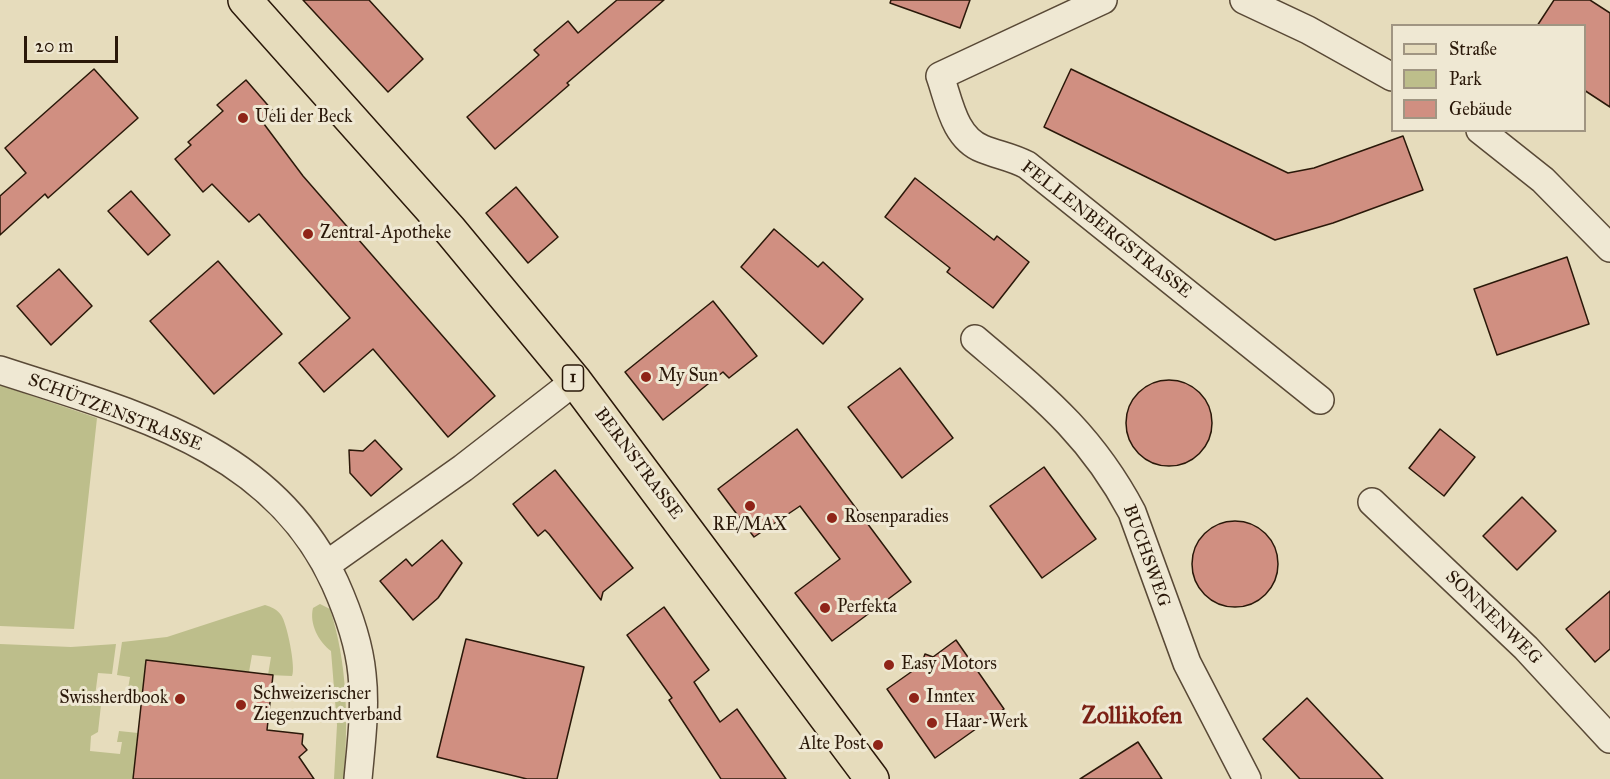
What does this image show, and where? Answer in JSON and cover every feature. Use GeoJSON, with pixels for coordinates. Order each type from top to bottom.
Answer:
{"type":"FeatureCollection","features":[{"type":"Feature","properties":{"kind":"main road","name":"BERNSTRASSE"},"geometry":{"type":"LineString","coordinates":[[245,0],[450,230],[575,381],[872,779]]}},
{"type":"Feature","properties":{"kind":"street","name":"FELLENBERGSTRASSE"},"geometry":{"type":"LineString","coordinates":[[1103,0],[940,76],[962,134],[980,148],[1012,157],[1027,165],[1320,400]]}},
{"type":"Feature","properties":{"kind":"street"},"geometry":{"type":"LineString","coordinates":[[1244,0],[1308,30],[1391,76]]}},
{"type":"Feature","properties":{"kind":"street"},"geometry":{"type":"LineString","coordinates":[[1483,132],[1543,180],[1610,248]]}},
{"type":"Feature","properties":{"kind":"street","name":"BUCHSWEG"},"geometry":{"type":"LineString","coordinates":[[975,339],[1074,426],[1116,482],[1132,512],[1187,663],[1247,779]]}},
{"type":"Feature","properties":{"kind":"street","name":"SCHÜTZENSTRASSE"},"geometry":{"type":"LineString","coordinates":[[0,370],[129,414],[192,440],[244,470],[281,502],[303,528],[326,565],[354,630],[362,676],[363,725],[358,779]]}},
{"type":"Feature","properties":{"kind":"street"},"geometry":{"type":"LineString","coordinates":[[326,565],[463,468],[575,381]]}},
{"type":"Feature","properties":{"kind":"street","name":"SONNENWEG"},"geometry":{"type":"LineString","coordinates":[[1372,502],[1526,648],[1610,739]]}},
{"type":"Feature","properties":{"kind":"green space"},"geometry":{"type":"Polygon","coordinates":[[[0,385],[97,418],[74,629],[0,626],[0,385]]]}},
{"type":"Feature","properties":{"kind":"green space"},"geometry":{"type":"Polygon","coordinates":[[[320,604],[330,609],[343,672],[346,714],[344,779],[334,779],[337,725],[331,651],[319,638],[312,620],[313,608],[320,604]]]}},
{"type":"Feature","properties":{"kind":"green space"},"geometry":{"type":"Polygon","coordinates":[[[265,605],[278,611],[283,620],[292,655],[292,676],[268,675],[271,657],[252,655],[249,672],[147,660],[142,697],[127,695],[130,677],[117,675],[122,642],[167,637],[265,605]]]}},
{"type":"Feature","properties":{"kind":"green space"},"geometry":{"type":"Polygon","coordinates":[[[0,644],[71,647],[116,644],[112,674],[98,673],[94,704],[101,705],[98,732],[91,736],[90,751],[120,754],[122,742],[117,742],[119,731],[138,733],[133,779],[0,779],[0,644]]]}},
{"type":"Feature","properties":{"kind":"building"},"geometry":{"type":"Polygon","coordinates":[[[303,0],[369,0],[423,59],[388,92],[303,0]]]}},
{"type":"Feature","properties":{"kind":"building"},"geometry":{"type":"Polygon","coordinates":[[[617,0],[664,0],[567,83],[569,85],[495,149],[467,117],[539,55],[534,50],[568,21],[578,33],[617,0]]]}},
{"type":"Feature","properties":{"kind":"building"},"geometry":{"type":"Polygon","coordinates":[[[891,0],[970,0],[960,28],[890,3],[891,0]]]}},
{"type":"Feature","properties":{"kind":"building"},"geometry":{"type":"Polygon","coordinates":[[[1554,0],[1590,0],[1610,13],[1610,107],[1586,91],[1586,24],[1538,24],[1554,0]]]}},
{"type":"Feature","properties":{"kind":"building"},"geometry":{"type":"Polygon","coordinates":[[[94,69],[138,118],[48,198],[45,194],[0,235],[0,196],[26,173],[5,148],[94,69]]]}},
{"type":"Feature","properties":{"kind":"building"},"geometry":{"type":"Polygon","coordinates":[[[1071,69],[1288,173],[1314,168],[1403,136],[1423,190],[1333,223],[1275,240],[1044,127],[1071,69]]]}},
{"type":"Feature","properties":{"kind":"building"},"geometry":{"type":"Polygon","coordinates":[[[246,80],[272,110],[261,120],[303,176],[495,396],[448,437],[373,349],[324,392],[299,363],[350,318],[259,214],[249,222],[212,184],[203,192],[175,159],[191,145],[188,142],[223,111],[217,105],[246,80]]]}},
{"type":"Feature","properties":{"kind":"building"},"geometry":{"type":"Polygon","coordinates":[[[915,178],[994,240],[997,236],[1029,262],[993,308],[947,272],[950,268],[885,217],[915,178]]]}},
{"type":"Feature","properties":{"kind":"building"},"geometry":{"type":"Polygon","coordinates":[[[516,187],[558,237],[528,263],[486,213],[516,187]]]}},
{"type":"Feature","properties":{"kind":"building"},"geometry":{"type":"Polygon","coordinates":[[[131,191],[170,235],[148,255],[108,211],[131,191]]]}},
{"type":"Feature","properties":{"kind":"building"},"geometry":{"type":"Polygon","coordinates":[[[774,229],[818,267],[823,262],[863,299],[823,344],[741,267],[774,229]]]}},
{"type":"Feature","properties":{"kind":"building"},"geometry":{"type":"Polygon","coordinates":[[[1567,257],[1589,324],[1497,355],[1474,289],[1567,257]]]}},
{"type":"Feature","properties":{"kind":"building"},"geometry":{"type":"Polygon","coordinates":[[[218,261],[282,334],[214,394],[150,321],[218,261]]]}},
{"type":"Feature","properties":{"kind":"building"},"geometry":{"type":"Polygon","coordinates":[[[59,269],[92,306],[51,345],[17,306],[59,269]]]}},
{"type":"Feature","properties":{"kind":"building"},"geometry":{"type":"Polygon","coordinates":[[[713,301],[757,356],[729,378],[723,372],[663,420],[625,372],[713,301]]]}},
{"type":"Feature","properties":{"kind":"building"},"geometry":{"type":"Polygon","coordinates":[[[900,368],[953,438],[902,478],[848,407],[900,368]]]}},
{"type":"Feature","properties":{"kind":"building"},"geometry":{"type":"Polygon","coordinates":[[[1169,380],[1193,387],[1205,399],[1212,423],[1205,447],[1193,459],[1169,466],[1145,459],[1133,447],[1126,423],[1133,399],[1145,387],[1169,380]]]}},
{"type":"Feature","properties":{"kind":"building"},"geometry":{"type":"Polygon","coordinates":[[[797,429],[911,582],[832,641],[795,593],[840,559],[800,506],[754,537],[718,489],[797,429]]]}},
{"type":"Feature","properties":{"kind":"building"},"geometry":{"type":"Polygon","coordinates":[[[1440,429],[1475,457],[1444,496],[1409,468],[1440,429]]]}},
{"type":"Feature","properties":{"kind":"building"},"geometry":{"type":"Polygon","coordinates":[[[375,440],[402,469],[371,496],[350,473],[349,450],[363,451],[375,440]]]}},
{"type":"Feature","properties":{"kind":"building"},"geometry":{"type":"Polygon","coordinates":[[[1044,467],[1096,539],[1042,578],[990,506],[1044,467]]]}},
{"type":"Feature","properties":{"kind":"building"},"geometry":{"type":"Polygon","coordinates":[[[555,470],[633,568],[603,592],[601,600],[549,534],[545,530],[538,536],[513,504],[555,470]]]}},
{"type":"Feature","properties":{"kind":"building"},"geometry":{"type":"Polygon","coordinates":[[[1522,497],[1556,531],[1517,570],[1483,536],[1522,497]]]}},
{"type":"Feature","properties":{"kind":"building"},"geometry":{"type":"Polygon","coordinates":[[[1235,521],[1259,528],[1271,540],[1278,564],[1271,588],[1259,600],[1235,607],[1211,600],[1199,588],[1192,564],[1199,540],[1211,528],[1235,521]]]}},
{"type":"Feature","properties":{"kind":"building"},"geometry":{"type":"Polygon","coordinates":[[[442,540],[462,563],[438,598],[413,620],[380,581],[406,559],[412,566],[442,540]]]}},
{"type":"Feature","properties":{"kind":"building"},"geometry":{"type":"Polygon","coordinates":[[[1610,591],[1610,649],[1595,662],[1566,629],[1610,591]]]}},
{"type":"Feature","properties":{"kind":"building"},"geometry":{"type":"Polygon","coordinates":[[[664,607],[709,670],[694,682],[720,722],[737,709],[786,779],[721,779],[669,700],[672,698],[627,635],[664,607]]]}},
{"type":"Feature","properties":{"kind":"building"},"geometry":{"type":"Polygon","coordinates":[[[466,639],[584,667],[557,779],[527,779],[437,757],[466,639]]]}},
{"type":"Feature","properties":{"kind":"building"},"geometry":{"type":"Polygon","coordinates":[[[956,640],[1004,709],[935,758],[887,689],[921,665],[925,654],[933,657],[956,640]]]}},
{"type":"Feature","properties":{"kind":"building"},"geometry":{"type":"Polygon","coordinates":[[[146,660],[273,675],[267,730],[303,734],[302,744],[307,750],[299,757],[314,779],[133,779],[146,660]]]}},
{"type":"Feature","properties":{"kind":"building"},"geometry":{"type":"Polygon","coordinates":[[[1307,698],[1383,779],[1300,779],[1263,739],[1307,698]]]}},
{"type":"Feature","properties":{"kind":"building"},"geometry":{"type":"Polygon","coordinates":[[[1138,742],[1162,779],[1080,779],[1138,742]]]}},
{"type":"Feature","properties":{"kind":"place","name":"Ueli der Beck"},"geometry":{"type":"Point","coordinates":[243,118]}},
{"type":"Feature","properties":{"kind":"place","name":"Zentral-Apotheke"},"geometry":{"type":"Point","coordinates":[308,234]}},
{"type":"Feature","properties":{"kind":"place","name":"My Sun"},"geometry":{"type":"Point","coordinates":[646,377]}},
{"type":"Feature","properties":{"kind":"place","name":"RE/MAX"},"geometry":{"type":"Point","coordinates":[750,506]}},
{"type":"Feature","properties":{"kind":"place","name":"Rosenparadies"},"geometry":{"type":"Point","coordinates":[832,518]}},
{"type":"Feature","properties":{"kind":"place","name":"Perfekta"},"geometry":{"type":"Point","coordinates":[825,608]}},
{"type":"Feature","properties":{"kind":"place","name":"Easy Motors"},"geometry":{"type":"Point","coordinates":[889,665]}},
{"type":"Feature","properties":{"kind":"place","name":"Inntex"},"geometry":{"type":"Point","coordinates":[914,698]}},
{"type":"Feature","properties":{"kind":"place","name":"Swissherdbook"},"geometry":{"type":"Point","coordinates":[180,699]}},
{"type":"Feature","properties":{"kind":"place","name":"Schweizerischer Ziegenzuchtverband"},"geometry":{"type":"Point","coordinates":[241,705]}},
{"type":"Feature","properties":{"kind":"place","name":"Haar-Werk"},"geometry":{"type":"Point","coordinates":[932,723]}},
{"type":"Feature","properties":{"kind":"place","name":"Alte Post"},"geometry":{"type":"Point","coordinates":[878,745]}},
{"type":"Feature","properties":{"kind":"district","name":"Zollikofen"},"geometry":{"type":"Point","coordinates":[1132,717]}}]}
